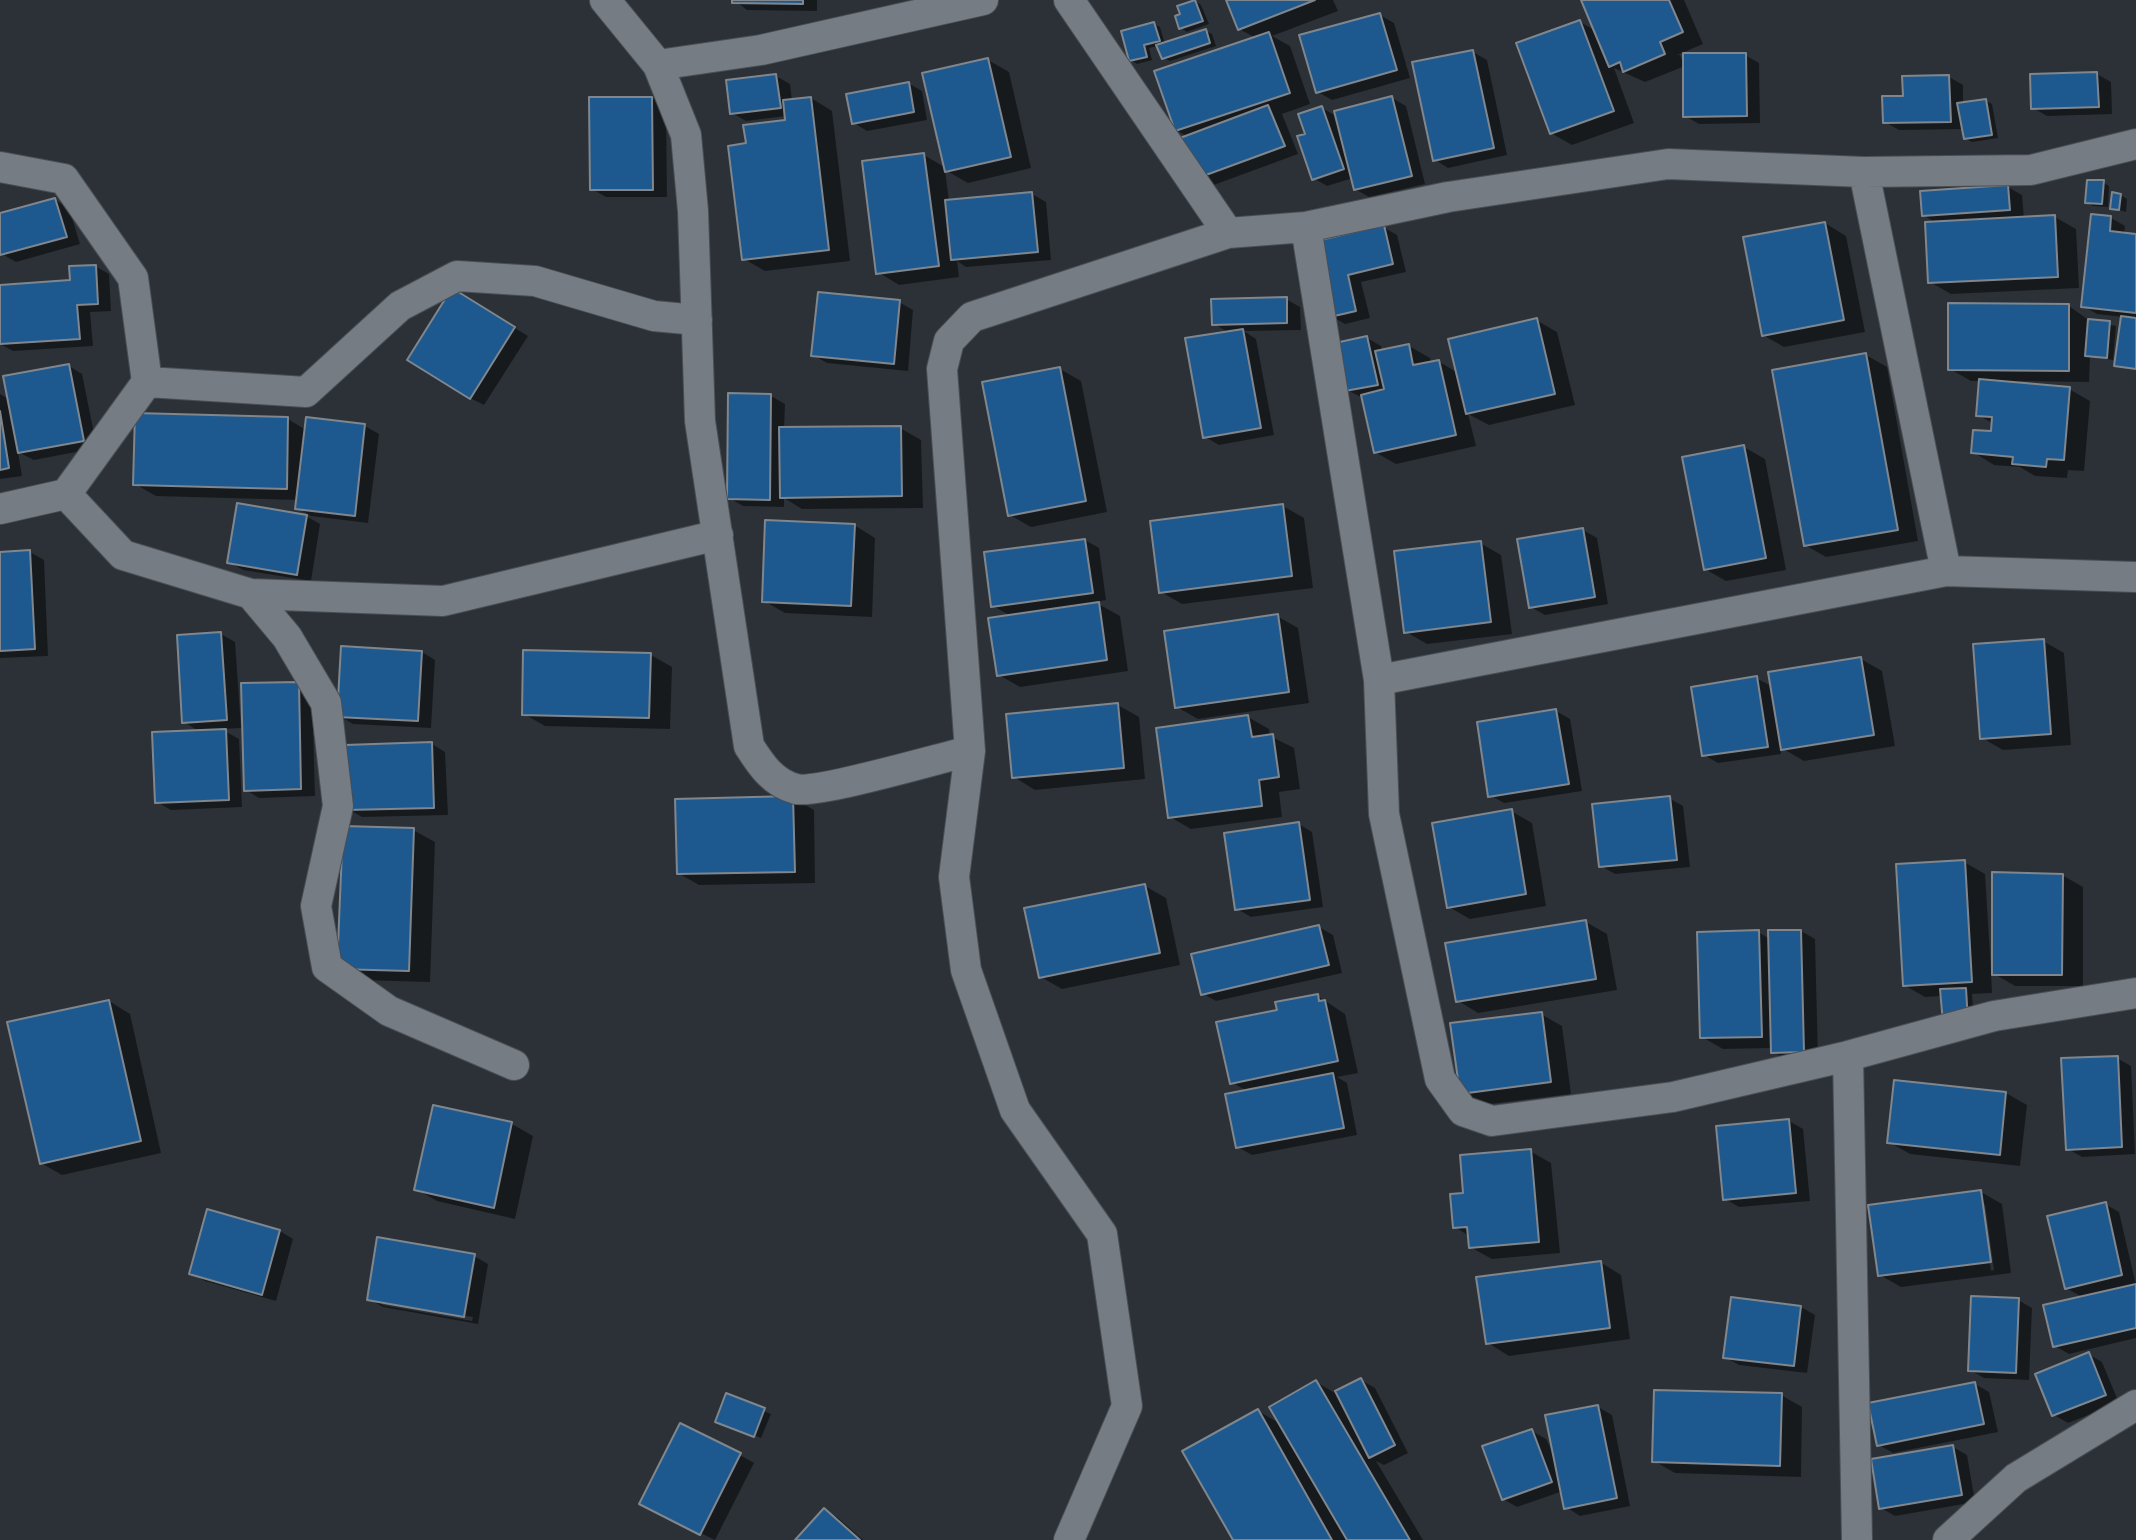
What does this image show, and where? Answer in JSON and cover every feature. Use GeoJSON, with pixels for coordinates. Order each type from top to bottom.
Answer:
{"type":"FeatureCollection","features":[{"type":"Feature","properties":{"kind":"street"},"geometry":{"type":"LineString","coordinates":[[605,0],[658,65],[686,135],[700,421],[749,746],[765,772],[797,789],[836,783],[970,751]]}},
{"type":"Feature","properties":{"kind":"street"},"geometry":{"type":"LineString","coordinates":[[658,65],[761,50],[984,0]]}},
{"type":"Feature","properties":{"kind":"street"},"geometry":{"type":"LineString","coordinates":[[1069,0],[1228,233]]}},
{"type":"Feature","properties":{"kind":"street"},"geometry":{"type":"LineString","coordinates":[[1069,1540],[1127,1406],[1102,1234],[1015,1110],[966,970],[954,877],[970,751],[942,369],[949,341],[972,317],[1228,233],[1306,227],[1448,197],[1668,164],[1864,172],[2031,170],[2136,144]]}},
{"type":"Feature","properties":{"kind":"street"},"geometry":{"type":"LineString","coordinates":[[0,167],[64,179],[133,278],[147,383],[66,494],[0,509]]}},
{"type":"Feature","properties":{"kind":"street"},"geometry":{"type":"LineString","coordinates":[[1864,172],[1946,571]]}},
{"type":"Feature","properties":{"kind":"street"},"geometry":{"type":"LineString","coordinates":[[1306,227],[1379,680],[1384,814],[1440,1079],[1463,1111],[1492,1121],[1673,1097],[1848,1056],[1994,1016],[2136,993]]}},
{"type":"Feature","properties":{"kind":"street"},"geometry":{"type":"LineString","coordinates":[[147,383],[306,392],[400,306],[457,276],[535,281],[654,316],[697,320]]}},
{"type":"Feature","properties":{"kind":"street"},"geometry":{"type":"LineString","coordinates":[[66,494],[123,555],[251,594],[443,601],[718,535]]}},
{"type":"Feature","properties":{"kind":"street"},"geometry":{"type":"LineString","coordinates":[[1379,680],[1946,571],[2136,577]]}},
{"type":"Feature","properties":{"kind":"street"},"geometry":{"type":"LineString","coordinates":[[251,594],[287,637],[326,704],[338,806],[316,906],[327,967],[389,1012],[514,1065]]}},
{"type":"Feature","properties":{"kind":"street"},"geometry":{"type":"LineString","coordinates":[[1848,1056],[1857,1540]]}},
{"type":"Feature","properties":{"kind":"street"},"geometry":{"type":"LineString","coordinates":[[1948,1540],[2016,1478],[2136,1405]]}},
{"type":"Feature","properties":{"kind":"building"},"geometry":{"type":"Polygon","coordinates":[[[732,0],[803,0],[803,4],[732,3],[732,0]]]}},
{"type":"Feature","properties":{"kind":"building"},"geometry":{"type":"Polygon","coordinates":[[[1195,0],[1203,21],[1179,29],[1175,16],[1180,14],[1177,6],[1195,0]]]}},
{"type":"Feature","properties":{"kind":"building"},"geometry":{"type":"Polygon","coordinates":[[[1226,0],[1315,0],[1238,30],[1226,0]]]}},
{"type":"Feature","properties":{"kind":"building"},"geometry":{"type":"Polygon","coordinates":[[[1581,0],[1669,0],[1683,32],[1660,42],[1665,54],[1623,72],[1620,62],[1609,67],[1581,0]]]}},
{"type":"Feature","properties":{"kind":"building"},"geometry":{"type":"Polygon","coordinates":[[[1380,13],[1397,70],[1316,93],[1299,35],[1380,13]]]}},
{"type":"Feature","properties":{"kind":"building"},"geometry":{"type":"Polygon","coordinates":[[[1580,20],[1614,111],[1550,134],[1516,43],[1580,20]]]}},
{"type":"Feature","properties":{"kind":"building"},"geometry":{"type":"Polygon","coordinates":[[[1154,22],[1160,41],[1144,45],[1147,57],[1129,61],[1121,31],[1154,22]]]}},
{"type":"Feature","properties":{"kind":"building"},"geometry":{"type":"Polygon","coordinates":[[[1206,29],[1210,43],[1162,59],[1156,45],[1206,29]]]}},
{"type":"Feature","properties":{"kind":"building"},"geometry":{"type":"Polygon","coordinates":[[[1269,32],[1290,93],[1175,131],[1154,71],[1269,32]]]}},
{"type":"Feature","properties":{"kind":"building"},"geometry":{"type":"Polygon","coordinates":[[[1473,50],[1494,148],[1433,161],[1412,62],[1473,50]]]}},
{"type":"Feature","properties":{"kind":"building"},"geometry":{"type":"Polygon","coordinates":[[[1683,53],[1746,53],[1747,116],[1683,117],[1683,53]]]}},
{"type":"Feature","properties":{"kind":"building"},"geometry":{"type":"Polygon","coordinates":[[[988,58],[1011,157],[945,172],[922,73],[988,58]]]}},
{"type":"Feature","properties":{"kind":"building"},"geometry":{"type":"Polygon","coordinates":[[[2097,72],[2099,107],[2031,109],[2030,74],[2097,72]]]}},
{"type":"Feature","properties":{"kind":"building"},"geometry":{"type":"Polygon","coordinates":[[[776,74],[781,108],[730,114],[726,80],[776,74]]]}},
{"type":"Feature","properties":{"kind":"building"},"geometry":{"type":"Polygon","coordinates":[[[1949,75],[1951,122],[1883,123],[1882,96],[1903,96],[1902,76],[1949,75]]]}},
{"type":"Feature","properties":{"kind":"building"},"geometry":{"type":"Polygon","coordinates":[[[909,82],[914,112],[852,124],[846,94],[909,82]]]}},
{"type":"Feature","properties":{"kind":"building"},"geometry":{"type":"Polygon","coordinates":[[[1392,96],[1412,176],[1354,190],[1334,111],[1392,96]]]}},
{"type":"Feature","properties":{"kind":"building"},"geometry":{"type":"Polygon","coordinates":[[[589,97],[652,97],[653,190],[590,190],[589,97]]]}},
{"type":"Feature","properties":{"kind":"building"},"geometry":{"type":"Polygon","coordinates":[[[811,97],[829,250],[742,260],[728,146],[746,143],[743,125],[785,120],[783,100],[811,97]]]}},
{"type":"Feature","properties":{"kind":"building"},"geometry":{"type":"Polygon","coordinates":[[[1986,99],[1992,135],[1964,139],[1957,103],[1986,99]]]}},
{"type":"Feature","properties":{"kind":"building"},"geometry":{"type":"Polygon","coordinates":[[[1268,105],[1285,146],[1195,179],[1180,138],[1268,105]]]}},
{"type":"Feature","properties":{"kind":"building"},"geometry":{"type":"Polygon","coordinates":[[[1322,106],[1344,169],[1312,180],[1297,136],[1305,134],[1298,114],[1322,106]]]}},
{"type":"Feature","properties":{"kind":"building"},"geometry":{"type":"Polygon","coordinates":[[[924,153],[939,266],[876,274],[862,161],[924,153]]]}},
{"type":"Feature","properties":{"kind":"building"},"geometry":{"type":"Polygon","coordinates":[[[2087,180],[2104,180],[2102,204],[2085,203],[2087,180]]]}},
{"type":"Feature","properties":{"kind":"building"},"geometry":{"type":"Polygon","coordinates":[[[2008,185],[2010,210],[1922,216],[1920,191],[2008,185]]]}},
{"type":"Feature","properties":{"kind":"building"},"geometry":{"type":"Polygon","coordinates":[[[1032,192],[1038,252],[951,260],[945,200],[1032,192]]]}},
{"type":"Feature","properties":{"kind":"building"},"geometry":{"type":"Polygon","coordinates":[[[2112,192],[2121,194],[2119,210],[2110,209],[2112,192]]]}},
{"type":"Feature","properties":{"kind":"building"},"geometry":{"type":"Polygon","coordinates":[[[55,198],[67,237],[0,255],[0,213],[55,198]]]}},
{"type":"Feature","properties":{"kind":"building"},"geometry":{"type":"Polygon","coordinates":[[[2091,214],[2111,216],[2110,231],[2136,234],[2136,313],[2081,307],[2091,214]]]}},
{"type":"Feature","properties":{"kind":"building"},"geometry":{"type":"Polygon","coordinates":[[[2055,215],[2058,277],[1928,283],[1925,222],[2055,215]]]}},
{"type":"Feature","properties":{"kind":"building"},"geometry":{"type":"Polygon","coordinates":[[[1825,222],[1844,320],[1762,336],[1743,237],[1825,222]]]}},
{"type":"Feature","properties":{"kind":"building"},"geometry":{"type":"Polygon","coordinates":[[[1384,225],[1393,264],[1348,275],[1356,311],[1330,317],[1312,242],[1384,225]]]}},
{"type":"Feature","properties":{"kind":"building"},"geometry":{"type":"Polygon","coordinates":[[[96,265],[98,304],[77,305],[80,339],[0,344],[0,285],[70,280],[69,266],[96,265]]]}},
{"type":"Feature","properties":{"kind":"building"},"geometry":{"type":"Polygon","coordinates":[[[452,288],[515,327],[470,399],[407,360],[452,288]]]}},
{"type":"Feature","properties":{"kind":"building"},"geometry":{"type":"Polygon","coordinates":[[[818,292],[900,300],[894,364],[811,356],[818,292]]]}},
{"type":"Feature","properties":{"kind":"building"},"geometry":{"type":"Polygon","coordinates":[[[1287,297],[1287,323],[1212,325],[1211,299],[1287,297]]]}},
{"type":"Feature","properties":{"kind":"building"},"geometry":{"type":"Polygon","coordinates":[[[1948,303],[2069,304],[2069,371],[1948,370],[1948,303]]]}},
{"type":"Feature","properties":{"kind":"building"},"geometry":{"type":"Polygon","coordinates":[[[2121,316],[2136,318],[2136,369],[2114,366],[2121,316]]]}},
{"type":"Feature","properties":{"kind":"building"},"geometry":{"type":"Polygon","coordinates":[[[1537,318],[1555,394],[1466,414],[1448,339],[1537,318]]]}},
{"type":"Feature","properties":{"kind":"building"},"geometry":{"type":"Polygon","coordinates":[[[2088,319],[2110,321],[2107,358],[2085,356],[2088,319]]]}},
{"type":"Feature","properties":{"kind":"building"},"geometry":{"type":"Polygon","coordinates":[[[1243,329],[1261,428],[1203,438],[1185,338],[1243,329]]]}},
{"type":"Feature","properties":{"kind":"building"},"geometry":{"type":"Polygon","coordinates":[[[1367,336],[1378,385],[1345,391],[1335,343],[1367,336]]]}},
{"type":"Feature","properties":{"kind":"building"},"geometry":{"type":"Polygon","coordinates":[[[1409,344],[1413,365],[1439,360],[1456,435],[1374,453],[1361,395],[1384,389],[1375,351],[1409,344]]]}},
{"type":"Feature","properties":{"kind":"building"},"geometry":{"type":"Polygon","coordinates":[[[1866,353],[1898,530],[1804,546],[1772,370],[1866,353]]]}},
{"type":"Feature","properties":{"kind":"building"},"geometry":{"type":"Polygon","coordinates":[[[69,364],[84,441],[18,453],[3,376],[69,364]]]}},
{"type":"Feature","properties":{"kind":"building"},"geometry":{"type":"Polygon","coordinates":[[[1060,367],[1086,501],[1008,516],[982,382],[1060,367]]]}},
{"type":"Feature","properties":{"kind":"building"},"geometry":{"type":"Polygon","coordinates":[[[1979,379],[2070,387],[2064,460],[2047,459],[2046,467],[2012,464],[2013,457],[1971,453],[1973,430],[1991,431],[1992,417],[1976,416],[1979,379]]]}},
{"type":"Feature","properties":{"kind":"building"},"geometry":{"type":"Polygon","coordinates":[[[728,393],[771,394],[770,500],[727,499],[728,393]]]}},
{"type":"Feature","properties":{"kind":"building"},"geometry":{"type":"Polygon","coordinates":[[[0,411],[9,468],[0,470],[0,411]]]}},
{"type":"Feature","properties":{"kind":"building"},"geometry":{"type":"Polygon","coordinates":[[[135,413],[288,417],[287,489],[133,485],[135,413]]]}},
{"type":"Feature","properties":{"kind":"building"},"geometry":{"type":"Polygon","coordinates":[[[306,417],[365,424],[355,516],[295,509],[306,417]]]}},
{"type":"Feature","properties":{"kind":"building"},"geometry":{"type":"Polygon","coordinates":[[[901,426],[902,496],[780,498],[779,427],[901,426]]]}},
{"type":"Feature","properties":{"kind":"building"},"geometry":{"type":"Polygon","coordinates":[[[1744,445],[1766,558],[1704,570],[1682,457],[1744,445]]]}},
{"type":"Feature","properties":{"kind":"building"},"geometry":{"type":"Polygon","coordinates":[[[237,503],[307,515],[297,575],[227,563],[237,503]]]}},
{"type":"Feature","properties":{"kind":"building"},"geometry":{"type":"Polygon","coordinates":[[[1283,504],[1292,576],[1159,593],[1150,521],[1283,504]]]}},
{"type":"Feature","properties":{"kind":"building"},"geometry":{"type":"Polygon","coordinates":[[[765,520],[855,524],[851,606],[762,602],[765,520]]]}},
{"type":"Feature","properties":{"kind":"building"},"geometry":{"type":"Polygon","coordinates":[[[1583,528],[1595,597],[1529,608],[1517,539],[1583,528]]]}},
{"type":"Feature","properties":{"kind":"building"},"geometry":{"type":"Polygon","coordinates":[[[1085,539],[1093,593],[991,607],[984,552],[1085,539]]]}},
{"type":"Feature","properties":{"kind":"building"},"geometry":{"type":"Polygon","coordinates":[[[1481,541],[1491,622],[1404,633],[1394,551],[1481,541]]]}},
{"type":"Feature","properties":{"kind":"building"},"geometry":{"type":"Polygon","coordinates":[[[30,550],[35,649],[0,651],[0,552],[30,550]]]}},
{"type":"Feature","properties":{"kind":"building"},"geometry":{"type":"Polygon","coordinates":[[[1099,602],[1107,660],[997,676],[988,618],[1099,602]]]}},
{"type":"Feature","properties":{"kind":"building"},"geometry":{"type":"Polygon","coordinates":[[[1278,614],[1289,692],[1175,708],[1164,631],[1278,614]]]}},
{"type":"Feature","properties":{"kind":"building"},"geometry":{"type":"Polygon","coordinates":[[[221,632],[227,720],[182,723],[177,635],[221,632]]]}},
{"type":"Feature","properties":{"kind":"building"},"geometry":{"type":"Polygon","coordinates":[[[2044,639],[2051,734],[1980,739],[1973,644],[2044,639]]]}},
{"type":"Feature","properties":{"kind":"building"},"geometry":{"type":"Polygon","coordinates":[[[341,646],[422,651],[418,721],[337,717],[341,646]]]}},
{"type":"Feature","properties":{"kind":"building"},"geometry":{"type":"Polygon","coordinates":[[[523,650],[651,653],[649,718],[522,715],[523,650]]]}},
{"type":"Feature","properties":{"kind":"building"},"geometry":{"type":"Polygon","coordinates":[[[1861,657],[1874,735],[1781,750],[1768,672],[1861,657]]]}},
{"type":"Feature","properties":{"kind":"building"},"geometry":{"type":"Polygon","coordinates":[[[1757,676],[1768,747],[1702,756],[1691,687],[1757,676]]]}},
{"type":"Feature","properties":{"kind":"building"},"geometry":{"type":"Polygon","coordinates":[[[299,682],[301,789],[244,791],[241,683],[299,682]]]}},
{"type":"Feature","properties":{"kind":"building"},"geometry":{"type":"Polygon","coordinates":[[[1118,703],[1124,768],[1012,778],[1006,714],[1118,703]]]}},
{"type":"Feature","properties":{"kind":"building"},"geometry":{"type":"Polygon","coordinates":[[[1556,709],[1569,784],[1488,797],[1477,722],[1556,709]]]}},
{"type":"Feature","properties":{"kind":"building"},"geometry":{"type":"Polygon","coordinates":[[[1248,715],[1252,737],[1273,734],[1279,777],[1259,780],[1262,806],[1168,818],[1156,728],[1248,715]]]}},
{"type":"Feature","properties":{"kind":"building"},"geometry":{"type":"Polygon","coordinates":[[[226,729],[229,800],[155,803],[152,732],[226,729]]]}},
{"type":"Feature","properties":{"kind":"building"},"geometry":{"type":"Polygon","coordinates":[[[432,742],[434,808],[346,810],[345,745],[432,742]]]}},
{"type":"Feature","properties":{"kind":"building"},"geometry":{"type":"Polygon","coordinates":[[[793,796],[795,872],[677,874],[675,799],[793,796]]]}},
{"type":"Feature","properties":{"kind":"building"},"geometry":{"type":"Polygon","coordinates":[[[1670,796],[1677,860],[1599,867],[1592,804],[1670,796]]]}},
{"type":"Feature","properties":{"kind":"building"},"geometry":{"type":"Polygon","coordinates":[[[1512,809],[1526,894],[1447,908],[1432,823],[1512,809]]]}},
{"type":"Feature","properties":{"kind":"building"},"geometry":{"type":"Polygon","coordinates":[[[1299,822],[1310,900],[1235,910],[1224,833],[1299,822]]]}},
{"type":"Feature","properties":{"kind":"building"},"geometry":{"type":"Polygon","coordinates":[[[343,826],[414,828],[409,971],[337,969],[343,826]]]}},
{"type":"Feature","properties":{"kind":"building"},"geometry":{"type":"Polygon","coordinates":[[[1965,860],[1972,982],[1903,986],[1896,864],[1965,860]]]}},
{"type":"Feature","properties":{"kind":"building"},"geometry":{"type":"Polygon","coordinates":[[[1992,872],[2063,874],[2062,975],[1992,975],[1992,872]]]}},
{"type":"Feature","properties":{"kind":"building"},"geometry":{"type":"Polygon","coordinates":[[[1145,884],[1160,953],[1039,978],[1024,908],[1145,884]]]}},
{"type":"Feature","properties":{"kind":"building"},"geometry":{"type":"Polygon","coordinates":[[[1586,920],[1596,979],[1456,1002],[1445,943],[1586,920]]]}},
{"type":"Feature","properties":{"kind":"building"},"geometry":{"type":"Polygon","coordinates":[[[1319,925],[1329,965],[1201,995],[1191,954],[1319,925]]]}},
{"type":"Feature","properties":{"kind":"building"},"geometry":{"type":"Polygon","coordinates":[[[1759,930],[1762,1037],[1700,1038],[1697,932],[1759,930]]]}},
{"type":"Feature","properties":{"kind":"building"},"geometry":{"type":"Polygon","coordinates":[[[1768,930],[1801,930],[1804,1052],[1771,1053],[1768,930]]]}},
{"type":"Feature","properties":{"kind":"building"},"geometry":{"type":"Polygon","coordinates":[[[1966,988],[1968,1022],[1943,1023],[1940,989],[1966,988]]]}},
{"type":"Feature","properties":{"kind":"building"},"geometry":{"type":"Polygon","coordinates":[[[1318,994],[1319,1001],[1325,1000],[1338,1061],[1230,1084],[1216,1022],[1277,1010],[1275,1002],[1318,994]]]}},
{"type":"Feature","properties":{"kind":"building"},"geometry":{"type":"Polygon","coordinates":[[[109,1000],[141,1141],[40,1164],[7,1022],[109,1000]]]}},
{"type":"Feature","properties":{"kind":"building"},"geometry":{"type":"Polygon","coordinates":[[[1542,1012],[1551,1082],[1460,1094],[1450,1023],[1542,1012]]]}},
{"type":"Feature","properties":{"kind":"building"},"geometry":{"type":"Polygon","coordinates":[[[2118,1056],[2122,1147],[2066,1150],[2061,1058],[2118,1056]]]}},
{"type":"Feature","properties":{"kind":"building"},"geometry":{"type":"Polygon","coordinates":[[[1333,1073],[1344,1128],[1236,1148],[1225,1094],[1333,1073]]]}},
{"type":"Feature","properties":{"kind":"building"},"geometry":{"type":"Polygon","coordinates":[[[1894,1080],[2006,1092],[2000,1155],[1887,1143],[1894,1080]]]}},
{"type":"Feature","properties":{"kind":"building"},"geometry":{"type":"Polygon","coordinates":[[[433,1105],[512,1122],[494,1208],[414,1190],[433,1105]]]}},
{"type":"Feature","properties":{"kind":"building"},"geometry":{"type":"Polygon","coordinates":[[[1789,1119],[1796,1193],[1723,1200],[1716,1126],[1789,1119]]]}},
{"type":"Feature","properties":{"kind":"building"},"geometry":{"type":"Polygon","coordinates":[[[1531,1149],[1539,1242],[1469,1248],[1467,1227],[1453,1228],[1450,1194],[1463,1193],[1460,1155],[1531,1149]]]}},
{"type":"Feature","properties":{"kind":"building"},"geometry":{"type":"Polygon","coordinates":[[[1981,1190],[1991,1262],[1878,1276],[1868,1205],[1981,1190]]]}},
{"type":"Feature","properties":{"kind":"building"},"geometry":{"type":"Polygon","coordinates":[[[2106,1202],[2122,1275],[2065,1289],[2047,1216],[2106,1202]]]}},
{"type":"Feature","properties":{"kind":"building"},"geometry":{"type":"Polygon","coordinates":[[[207,1209],[280,1230],[262,1295],[189,1274],[207,1209]]]}},
{"type":"Feature","properties":{"kind":"building"},"geometry":{"type":"Polygon","coordinates":[[[377,1237],[475,1254],[464,1317],[367,1300],[377,1237]]]}},
{"type":"Feature","properties":{"kind":"building"},"geometry":{"type":"Polygon","coordinates":[[[1601,1261],[1610,1328],[1486,1344],[1476,1277],[1601,1261]]]}},
{"type":"Feature","properties":{"kind":"building"},"geometry":{"type":"Polygon","coordinates":[[[2136,1284],[2136,1328],[2053,1347],[2043,1305],[2136,1284]]]}},
{"type":"Feature","properties":{"kind":"building"},"geometry":{"type":"Polygon","coordinates":[[[1971,1296],[2019,1298],[2016,1373],[1968,1371],[1971,1296]]]}},
{"type":"Feature","properties":{"kind":"building"},"geometry":{"type":"Polygon","coordinates":[[[1731,1297],[1801,1306],[1794,1366],[1723,1358],[1731,1297]]]}},
{"type":"Feature","properties":{"kind":"building"},"geometry":{"type":"Polygon","coordinates":[[[2089,1352],[2106,1395],[2052,1416],[2035,1374],[2089,1352]]]}},
{"type":"Feature","properties":{"kind":"building"},"geometry":{"type":"Polygon","coordinates":[[[1361,1378],[1395,1445],[1369,1458],[1335,1391],[1361,1378]]]}},
{"type":"Feature","properties":{"kind":"building"},"geometry":{"type":"Polygon","coordinates":[[[1316,1380],[1410,1540],[1347,1540],[1269,1407],[1316,1380]]]}},
{"type":"Feature","properties":{"kind":"building"},"geometry":{"type":"Polygon","coordinates":[[[1975,1382],[1984,1424],[1877,1446],[1868,1403],[1975,1382]]]}},
{"type":"Feature","properties":{"kind":"building"},"geometry":{"type":"Polygon","coordinates":[[[1654,1390],[1782,1393],[1780,1466],[1652,1462],[1654,1390]]]}},
{"type":"Feature","properties":{"kind":"building"},"geometry":{"type":"Polygon","coordinates":[[[726,1393],[765,1408],[754,1437],[715,1422],[726,1393]]]}},
{"type":"Feature","properties":{"kind":"building"},"geometry":{"type":"Polygon","coordinates":[[[1598,1405],[1617,1498],[1564,1509],[1545,1415],[1598,1405]]]}},
{"type":"Feature","properties":{"kind":"building"},"geometry":{"type":"Polygon","coordinates":[[[1258,1409],[1332,1540],[1233,1540],[1182,1451],[1258,1409]]]}},
{"type":"Feature","properties":{"kind":"building"},"geometry":{"type":"Polygon","coordinates":[[[680,1423],[741,1453],[700,1535],[639,1504],[680,1423]]]}},
{"type":"Feature","properties":{"kind":"building"},"geometry":{"type":"Polygon","coordinates":[[[1532,1429],[1552,1482],[1502,1500],[1482,1446],[1532,1429]]]}},
{"type":"Feature","properties":{"kind":"building"},"geometry":{"type":"Polygon","coordinates":[[[1953,1445],[1962,1495],[1879,1509],[1871,1459],[1953,1445]]]}},
{"type":"Feature","properties":{"kind":"building"},"geometry":{"type":"Polygon","coordinates":[[[824,1508],[860,1540],[795,1540],[824,1508]]]}}]}
